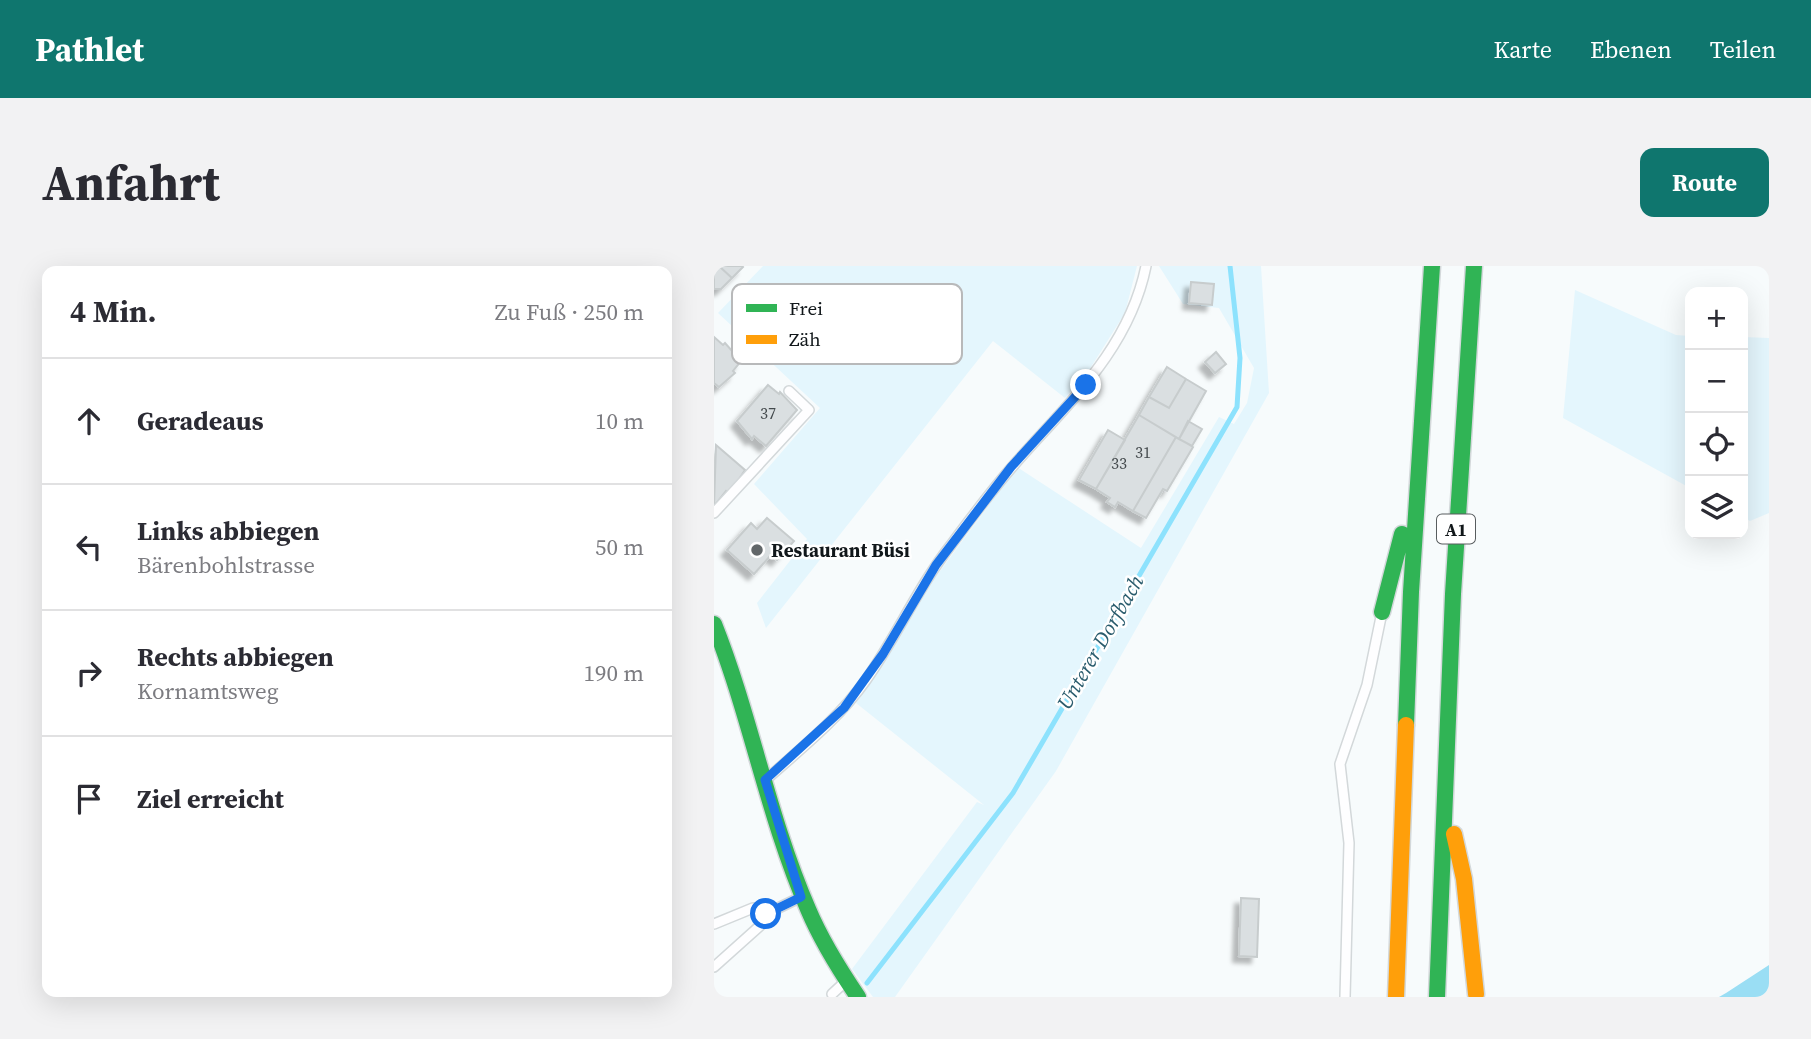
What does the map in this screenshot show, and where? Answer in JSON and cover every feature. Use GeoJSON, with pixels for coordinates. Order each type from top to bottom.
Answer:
{"type":"FeatureCollection","features":[{"type":"Feature","properties":{"kind":"main road","name":"A1"},"geometry":{"type":"LineString","coordinates":[[1396,997],[1417,481],[1432,266]]}},
{"type":"Feature","properties":{"kind":"main road","name":"A1"},"geometry":{"type":"LineString","coordinates":[[1437,997],[1452,594],[1474,266]]}},
{"type":"Feature","properties":{"kind":"main road"},"geometry":{"type":"LineString","coordinates":[[1381,612],[1417,481]]}},
{"type":"Feature","properties":{"kind":"main road"},"geometry":{"type":"LineString","coordinates":[[714,624],[746,710],[801,897],[846,981],[858,997]]}},
{"type":"Feature","properties":{"kind":"main road"},"geometry":{"type":"LineString","coordinates":[[1444,790],[1464,879],[1476,995]]}},
{"type":"Feature","properties":{"kind":"lane"},"geometry":{"type":"LineString","coordinates":[[765,780],[844,708],[883,654],[936,565],[1011,467],[1086,385],[1111,353],[1131,315],[1146,266]]}},
{"type":"Feature","properties":{"kind":"lane"},"geometry":{"type":"LineString","coordinates":[[714,513],[809,410],[789,391]]}},
{"type":"Feature","properties":{"kind":"lane"},"geometry":{"type":"LineString","coordinates":[[1345,997],[1349,843],[1340,764],[1367,685],[1381,612]]}},
{"type":"Feature","properties":{"kind":"lane"},"geometry":{"type":"LineString","coordinates":[[714,967],[762,924],[766,914],[801,897]]}},
{"type":"Feature","properties":{"kind":"lane"},"geometry":{"type":"LineString","coordinates":[[714,924],[753,908],[766,914]]}},
{"type":"Feature","properties":{"kind":"lane"},"geometry":{"type":"LineString","coordinates":[[832,994],[846,981]]}},
{"type":"Feature","properties":{"kind":"shaded area"},"geometry":{"type":"Polygon","coordinates":[[[763,266],[1137,266],[1125,313],[1086,375],[1065,398],[993,341],[766,628],[757,603],[807,539],[754,484],[820,408],[773,364],[962,364],[962,284],[746,284],[763,266]]]}},
{"type":"Feature","properties":{"kind":"shaded area"},"geometry":{"type":"Polygon","coordinates":[[[1159,266],[1261,266],[1269,393],[1056,771],[895,997],[873,997],[852,969],[977,802],[984,805],[856,703],[926,590],[1017,467],[1141,548],[1219,417],[1234,424],[1247,403],[1254,368],[1219,308],[1183,304],[1159,266]]]}},
{"type":"Feature","properties":{"kind":"shaded area"},"geometry":{"type":"Polygon","coordinates":[[[1575,290],[1676,335],[1685,336],[1685,485],[1563,418],[1575,290]]]}},
{"type":"Feature","properties":{"kind":"shaded area"},"geometry":{"type":"Polygon","coordinates":[[[732,298],[732,326],[718,313],[732,298]]]}},
{"type":"Feature","properties":{"kind":"shaded area"},"geometry":{"type":"Polygon","coordinates":[[[1748,337],[1769,338],[1769,513],[1750,521],[1748,337]]]}},
{"type":"Feature","properties":{"kind":"shaded area"},"geometry":{"type":"Polygon","coordinates":[[[1769,965],[1769,997],[1719,997],[1726,993],[1769,965]]]}},
{"type":"Feature","properties":{"kind":"building"},"geometry":{"type":"Polygon","coordinates":[[[714,266],[719,266],[732,278],[721,289],[714,289],[714,266]]]}},
{"type":"Feature","properties":{"kind":"building"},"geometry":{"type":"Polygon","coordinates":[[[719,266],[742,266],[743,267],[732,278],[719,266]]]}},
{"type":"Feature","properties":{"kind":"building"},"geometry":{"type":"Polygon","coordinates":[[[1191,282],[1214,284],[1212,305],[1189,303],[1191,282]]]}},
{"type":"Feature","properties":{"kind":"building"},"geometry":{"type":"Polygon","coordinates":[[[714,337],[732,351],[732,364],[739,364],[733,371],[735,373],[719,387],[714,383],[714,337]]]}},
{"type":"Feature","properties":{"kind":"building"},"geometry":{"type":"Polygon","coordinates":[[[1216,352],[1226,364],[1215,373],[1205,362],[1216,352]]]}},
{"type":"Feature","properties":{"kind":"building"},"geometry":{"type":"Polygon","coordinates":[[[1167,367],[1186,379],[1169,408],[1149,397],[1167,367]]]}},
{"type":"Feature","properties":{"kind":"building"},"geometry":{"type":"Polygon","coordinates":[[[1186,379],[1206,391],[1179,439],[1139,415],[1149,397],[1169,408],[1186,379]]]}},
{"type":"Feature","properties":{"kind":"building"},"geometry":{"type":"Polygon","coordinates":[[[768,385],[779,394],[780,392],[797,410],[766,446],[754,436],[752,439],[737,421],[768,385]]]}},
{"type":"Feature","properties":{"kind":"building"},"geometry":{"type":"Polygon","coordinates":[[[1139,415],[1176,437],[1133,511],[1118,502],[1115,507],[1107,502],[1110,498],[1096,489],[1139,415]]]}},
{"type":"Feature","properties":{"kind":"building"},"geometry":{"type":"Polygon","coordinates":[[[1188,421],[1202,429],[1192,446],[1179,439],[1188,421]]]}},
{"type":"Feature","properties":{"kind":"building"},"geometry":{"type":"Polygon","coordinates":[[[1108,430],[1125,440],[1096,489],[1079,480],[1108,430]]]}},
{"type":"Feature","properties":{"kind":"building"},"geometry":{"type":"Polygon","coordinates":[[[1176,437],[1193,447],[1167,491],[1163,489],[1146,518],[1133,511],[1176,437]]]}},
{"type":"Feature","properties":{"kind":"building"},"geometry":{"type":"Polygon","coordinates":[[[716,445],[745,470],[729,494],[726,491],[714,506],[716,445]]]}},
{"type":"Feature","properties":{"kind":"building"},"geometry":{"type":"Polygon","coordinates":[[[767,518],[794,541],[777,560],[771,555],[754,574],[727,550],[751,523],[757,529],[767,518]]]}},
{"type":"Feature","properties":{"kind":"building"},"geometry":{"type":"Polygon","coordinates":[[[1241,898],[1259,899],[1257,957],[1239,956],[1241,898]]]}},
{"type":"Feature","properties":{"kind":"waterway","name":"Unterer Dorfbach"},"geometry":{"type":"LineString","coordinates":[[867,983],[1013,793],[1237,407],[1240,358],[1230,266]]}},
{"type":"Feature","properties":{"kind":"traffic: fast"},"geometry":{"type":"LineString","coordinates":[[1406,725],[1411,592],[1432,266]]}},
{"type":"Feature","properties":{"kind":"traffic: fast"},"geometry":{"type":"LineString","coordinates":[[1437,997],[1453,594],[1474,266]]}},
{"type":"Feature","properties":{"kind":"traffic: fast"},"geometry":{"type":"LineString","coordinates":[[1382,612],[1402,534]]}},
{"type":"Feature","properties":{"kind":"traffic: fast"},"geometry":{"type":"LineString","coordinates":[[714,624],[739,695],[794,874],[819,932],[858,997]]}},
{"type":"Feature","properties":{"kind":"traffic: slow"},"geometry":{"type":"LineString","coordinates":[[1396,997],[1406,725]]}},
{"type":"Feature","properties":{"kind":"traffic: slow"},"geometry":{"type":"LineString","coordinates":[[1454,834],[1464,879],[1476,994]]}},
{"type":"Feature","properties":{"kind":"place","name":"Restaurant Büsi"},"geometry":{"type":"Point","coordinates":[757,550]}},
{"type":"Feature","properties":{"kind":"route"},"geometry":{"type":"LineString","coordinates":[[766,914],[801,897],[788,862],[765,780],[844,708],[865,682],[936,565],[1011,467],[1086,385]]}}]}
